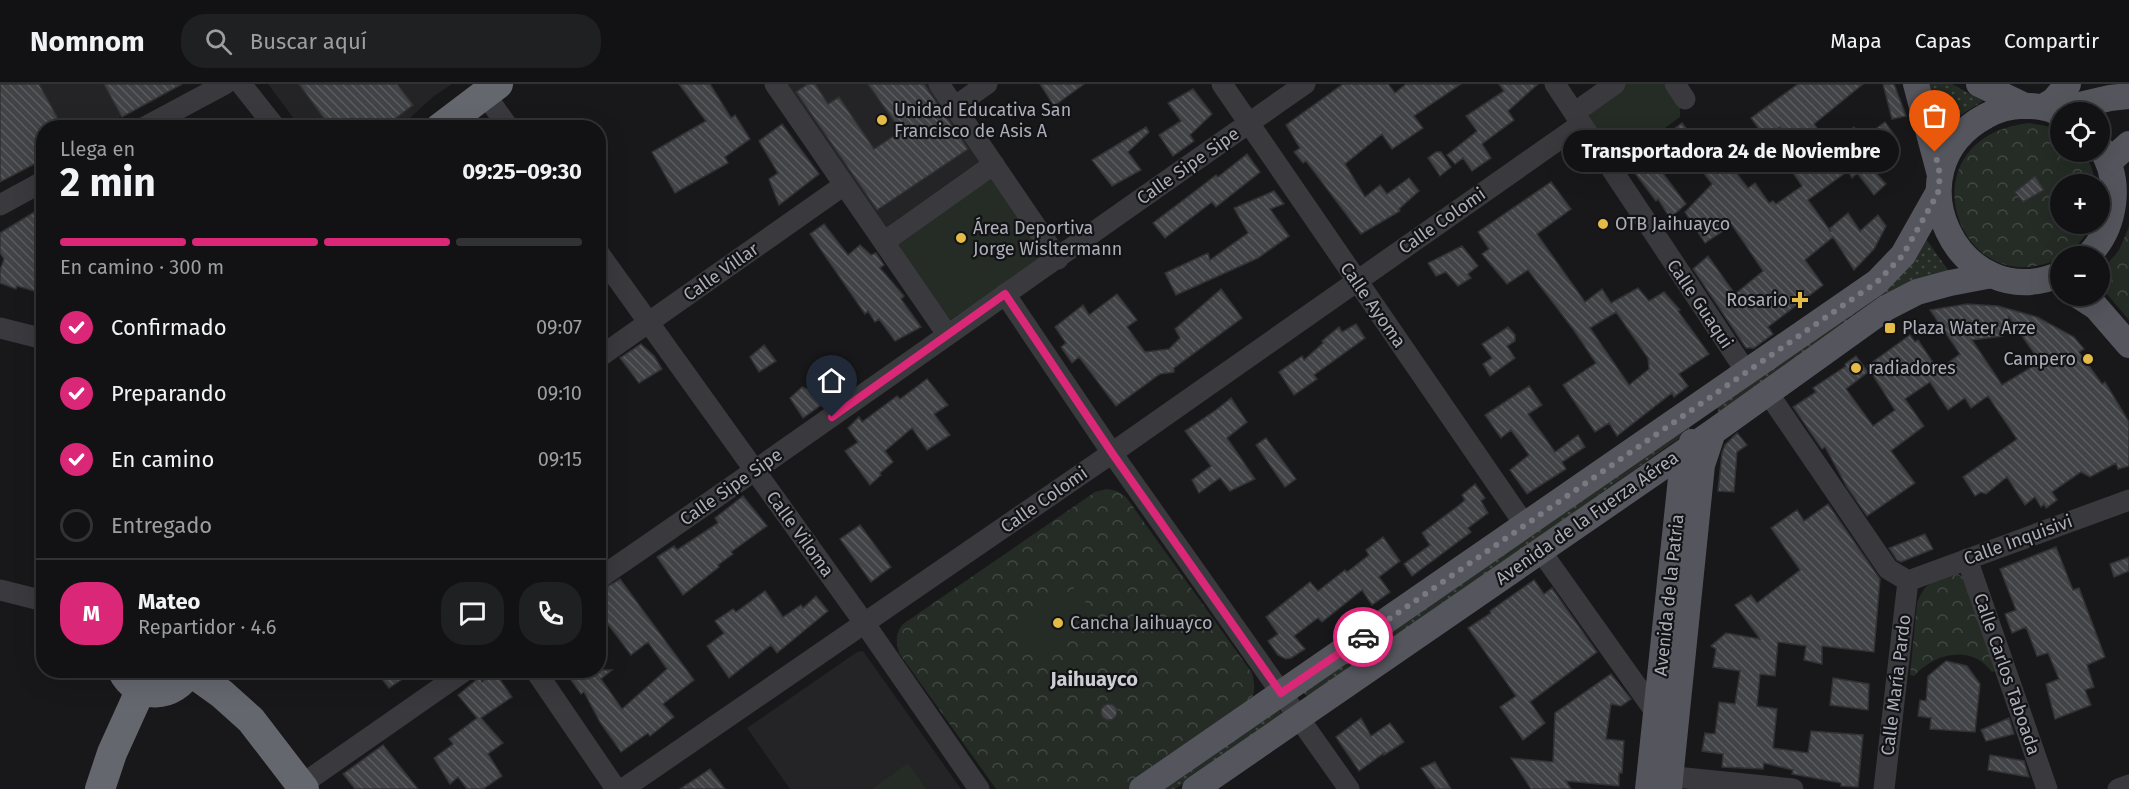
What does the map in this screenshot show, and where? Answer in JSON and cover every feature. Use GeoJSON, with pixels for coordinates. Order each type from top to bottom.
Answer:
{"type":"FeatureCollection","features":[{"type":"Feature","properties":{"kind":"highway"},"geometry":{"type":"LineString","coordinates":[[450,120],[491,88]]}},
{"type":"Feature","properties":{"kind":"highway"},"geometry":{"type":"LineString","coordinates":[[100,789],[131,680],[160,693],[169,690],[186,678]]}},
{"type":"Feature","properties":{"kind":"highway"},"geometry":{"type":"LineString","coordinates":[[200,678],[251,720],[303,787]]}},
{"type":"Feature","properties":{"kind":"main road"},"geometry":{"type":"LineString","coordinates":[[1916,84],[1939,184],[1942,219],[1953,242],[1970,261],[1992,275],[2021,282],[2050,281]]}},
{"type":"Feature","properties":{"kind":"main road"},"geometry":{"type":"LineString","coordinates":[[1979,84],[2046,109],[2068,84]]}},
{"type":"Feature","properties":{"kind":"main road"},"geometry":{"type":"LineString","coordinates":[[2124,84],[2129,96]]}},
{"type":"Feature","properties":{"kind":"main road","name":"Avenida de la Fuerza Aérea"},"geometry":{"type":"LineString","coordinates":[[1142,789],[1747,373],[1885,275],[1903,255],[1939,184],[1945,159],[1953,144],[1964,131],[1992,112],[2008,107],[2046,109],[2129,96]]}},
{"type":"Feature","properties":{"kind":"main road"},"geometry":{"type":"LineString","coordinates":[[2097,246],[2111,219],[2114,191],[2112,165],[2129,144]]}},
{"type":"Feature","properties":{"kind":"main road","name":"Avenida de la Fuerza Aérea"},"geometry":{"type":"LineString","coordinates":[[1195,789],[1768,393],[1886,308],[1917,292],[1992,275]]}},
{"type":"Feature","properties":{"kind":"main road"},"geometry":{"type":"LineString","coordinates":[[2094,306],[2129,345]]}},
{"type":"Feature","properties":{"kind":"main road","name":"Avenida de la Patria"},"geometry":{"type":"LineString","coordinates":[[1659,782],[1702,465],[1701,404]]}},
{"type":"Feature","properties":{"kind":"main road","name":"Avenida de la Patria"},"geometry":{"type":"LineString","coordinates":[[1659,782],[1656,713],[1682,469],[1702,438]]}},
{"type":"Feature","properties":{"kind":"main road"},"geometry":{"type":"LineString","coordinates":[[1643,479],[1656,476],[1665,477],[1680,493]]}},
{"type":"Feature","properties":{"kind":"street"},"geometry":{"type":"LineString","coordinates":[[158,120],[225,84]]}},
{"type":"Feature","properties":{"kind":"street"},"geometry":{"type":"LineString","coordinates":[[241,84],[270,120]]}},
{"type":"Feature","properties":{"kind":"street"},"geometry":{"type":"LineString","coordinates":[[775,84],[947,334]]}},
{"type":"Feature","properties":{"kind":"street"},"geometry":{"type":"LineString","coordinates":[[939,84],[1058,259]]}},
{"type":"Feature","properties":{"kind":"street"},"geometry":{"type":"LineString","coordinates":[[954,107],[987,84]]}},
{"type":"Feature","properties":{"kind":"street","name":"Calle Ayoma"},"geometry":{"type":"LineString","coordinates":[[1222,84],[1525,525]]}},
{"type":"Feature","properties":{"kind":"street","name":"Calle Sipe Sipe"},"geometry":{"type":"LineString","coordinates":[[606,573],[1305,84]]}},
{"type":"Feature","properties":{"kind":"street","name":"Calle Guaqui"},"geometry":{"type":"LineString","coordinates":[[1555,84],[1747,373]]}},
{"type":"Feature","properties":{"kind":"street","name":"Calle Colomi"},"geometry":{"type":"LineString","coordinates":[[623,789],[1112,453],[1356,280],[1578,119],[1615,84]]}},
{"type":"Feature","properties":{"kind":"street"},"geometry":{"type":"LineString","coordinates":[[491,88],[505,120]]}},
{"type":"Feature","properties":{"kind":"street"},"geometry":{"type":"LineString","coordinates":[[884,242],[994,164]]}},
{"type":"Feature","properties":{"kind":"street"},"geometry":{"type":"LineString","coordinates":[[0,205],[36,185]]}},
{"type":"Feature","properties":{"kind":"street","name":"Calle Villar"},"geometry":{"type":"LineString","coordinates":[[606,352],[844,185]]}},
{"type":"Feature","properties":{"kind":"street","name":"Calle Viloma"},"geometry":{"type":"LineString","coordinates":[[606,263],[865,624],[979,789]]}},
{"type":"Feature","properties":{"kind":"street"},"geometry":{"type":"LineString","coordinates":[[1005,294],[1112,453],[1349,789]]}},
{"type":"Feature","properties":{"kind":"street"},"geometry":{"type":"LineString","coordinates":[[0,327],[36,337]]}},
{"type":"Feature","properties":{"kind":"street"},"geometry":{"type":"LineString","coordinates":[[1768,393],[1888,569],[1908,581]]}},
{"type":"Feature","properties":{"kind":"street","name":"Calle Inquisivi"},"geometry":{"type":"LineString","coordinates":[[1908,581],[2129,500]]}},
{"type":"Feature","properties":{"kind":"street"},"geometry":{"type":"LineString","coordinates":[[1540,550],[1656,713]]}},
{"type":"Feature","properties":{"kind":"street","name":"Calle Carlos Taboada"},"geometry":{"type":"LineString","coordinates":[[1967,559],[2047,789]]}},
{"type":"Feature","properties":{"kind":"street","name":"Calle María Pardo"},"geometry":{"type":"LineString","coordinates":[[1884,789],[1908,581]]}},
{"type":"Feature","properties":{"kind":"street"},"geometry":{"type":"LineString","coordinates":[[0,590],[36,599]]}},
{"type":"Feature","properties":{"kind":"street"},"geometry":{"type":"LineString","coordinates":[[303,787],[455,678]]}},
{"type":"Feature","properties":{"kind":"street"},"geometry":{"type":"LineString","coordinates":[[540,678],[616,789]]}},
{"type":"Feature","properties":{"kind":"street"},"geometry":{"type":"LineString","coordinates":[[1659,782],[1793,789]]}},
{"type":"Feature","properties":{"kind":"street"},"geometry":{"type":"LineString","coordinates":[[2118,789],[2129,785]]}},
{"type":"Feature","properties":{"kind":"shaded area"},"geometry":{"type":"Polygon","coordinates":[[[0,84],[182,84],[114,120],[36,120],[36,163],[0,182],[0,84]]]}},
{"type":"Feature","properties":{"kind":"shaded area"},"geometry":{"type":"Polygon","coordinates":[[[268,84],[452,84],[434,96],[408,120],[295,120],[268,84]]]}},
{"type":"Feature","properties":{"kind":"shaded area","name":"Unidad Educativa San Francisco de Asis A"},"geometry":{"type":"Polygon","coordinates":[[[783,84],[931,84],[980,161],[890,225],[882,226],[783,84]]]}},
{"type":"Feature","properties":{"kind":"shaded area"},"geometry":{"type":"Polygon","coordinates":[[[863,651],[961,789],[790,789],[747,728],[857,652],[863,651]]]}},
{"type":"Feature","properties":{"kind":"green space"},"geometry":{"type":"Polygon","coordinates":[[[1624,84],[1664,84],[1680,107],[1680,117],[1618,162],[1583,113],[1624,84]]]}},
{"type":"Feature","properties":{"kind":"green space"},"geometry":{"type":"Polygon","coordinates":[[[1927,84],[1952,84],[1983,101],[1959,116],[1946,132],[1941,131],[1927,84]]]}},
{"type":"Feature","properties":{"kind":"green space"},"geometry":{"type":"Polygon","coordinates":[[[2029,123],[2046,126],[2050,128],[2050,162],[2089,162],[2091,166],[2093,174],[2050,174],[2050,234],[2086,234],[2076,246],[2050,246],[2050,262],[2012,266],[1986,255],[1966,235],[1956,209],[1956,181],[1967,155],[1991,134],[2029,123]]]}},
{"type":"Feature","properties":{"kind":"green space","name":"Área Deportiva Jorge Wisltermann"},"geometry":{"type":"Polygon","coordinates":[[[980,161],[1043,249],[1043,257],[950,320],[882,226],[890,225],[980,161]]]}},
{"type":"Feature","properties":{"kind":"green space"},"geometry":{"type":"Polygon","coordinates":[[[2129,227],[2129,320],[2110,298],[2110,261],[2119,250],[2129,227]]]}},
{"type":"Feature","properties":{"kind":"green space"},"geometry":{"type":"Polygon","coordinates":[[[1924,236],[1950,273],[1719,413],[1717,407],[1924,236]]]}},
{"type":"Feature","properties":{"kind":"green space"},"geometry":{"type":"Polygon","coordinates":[[[1690,427],[1688,432],[1312,696],[1308,697],[1304,693],[1304,691],[1690,427]]]}},
{"type":"Feature","properties":{"kind":"green space"},"geometry":{"type":"Polygon","coordinates":[[[1107,489],[1117,491],[1126,497],[1252,673],[1253,696],[1245,709],[1128,789],[996,789],[899,653],[897,634],[903,624],[1095,492],[1107,489]]]}},
{"type":"Feature","properties":{"kind":"green space"},"geometry":{"type":"Polygon","coordinates":[[[1958,574],[1964,578],[1999,670],[1992,672],[1974,658],[1953,655],[1942,657],[1914,676],[1910,675],[1917,603],[1920,595],[1933,582],[1958,574]]]}},
{"type":"Feature","properties":{"kind":"green space","name":"Cancha Jaihuayco"},"geometry":{"type":"Polygon","coordinates":[[[1076,587],[1098,622],[1039,659],[1017,624],[1076,587]]]}},
{"type":"Feature","properties":{"kind":"green space"},"geometry":{"type":"Polygon","coordinates":[[[1279,710],[1282,714],[1280,717],[1175,789],[1158,789],[1279,710]]]}},
{"type":"Feature","properties":{"kind":"green space"},"geometry":{"type":"Polygon","coordinates":[[[908,763],[926,789],[872,789],[908,763]]]}},
{"type":"Feature","properties":{"kind":"building"},"geometry":{"type":"Polygon","coordinates":[[[0,84],[39,84],[59,120],[36,120],[36,163],[0,182],[0,84]]]}},
{"type":"Feature","properties":{"kind":"building"},"geometry":{"type":"Polygon","coordinates":[[[104,84],[182,84],[122,117],[104,84]]]}},
{"type":"Feature","properties":{"kind":"building"},"geometry":{"type":"Polygon","coordinates":[[[299,84],[397,84],[413,105],[393,120],[325,120],[299,84]]]}},
{"type":"Feature","properties":{"kind":"building"},"geometry":{"type":"Polygon","coordinates":[[[679,84],[710,84],[731,118],[735,115],[750,139],[725,157],[728,163],[675,193],[652,152],[706,121],[679,84]]]}},
{"type":"Feature","properties":{"kind":"building","name":"Unidad Educativa San Francisco de Asis A"},"geometry":{"type":"Polygon","coordinates":[[[808,84],[815,84],[828,104],[839,97],[874,149],[901,131],[868,84],[924,84],[968,149],[877,210],[796,92],[808,84]]]}},
{"type":"Feature","properties":{"kind":"building"},"geometry":{"type":"Polygon","coordinates":[[[1040,84],[1084,84],[1054,106],[1040,84]]]}},
{"type":"Feature","properties":{"kind":"building"},"geometry":{"type":"Polygon","coordinates":[[[1343,84],[1388,84],[1395,93],[1406,84],[1461,84],[1414,116],[1423,128],[1392,149],[1382,134],[1345,164],[1365,197],[1380,185],[1387,194],[1409,178],[1419,191],[1399,209],[1400,211],[1361,234],[1306,161],[1303,163],[1294,152],[1300,148],[1286,125],[1343,84]]]}},
{"type":"Feature","properties":{"kind":"building"},"geometry":{"type":"Polygon","coordinates":[[[1499,84],[1538,84],[1508,111],[1514,120],[1482,144],[1491,158],[1472,171],[1463,158],[1455,164],[1447,155],[1477,131],[1466,116],[1504,91],[1499,84]]]}},
{"type":"Feature","properties":{"kind":"building"},"geometry":{"type":"Polygon","coordinates":[[[1798,84],[1863,84],[1814,124],[1830,145],[1854,127],[1862,139],[1885,122],[1897,139],[1888,147],[1891,152],[1886,157],[1889,160],[1876,173],[1886,184],[1874,195],[1857,173],[1852,178],[1848,171],[1808,200],[1831,232],[1829,229],[1848,213],[1860,231],[1878,215],[1886,226],[1874,249],[1854,270],[1833,237],[1805,260],[1823,285],[1768,327],[1773,334],[1754,348],[1746,348],[1693,269],[1708,256],[1735,294],[1763,271],[1732,225],[1705,243],[1685,212],[1712,184],[1685,148],[1659,168],[1686,204],[1670,218],[1658,199],[1656,201],[1634,172],[1665,147],[1659,140],[1682,123],[1695,140],[1692,143],[1720,152],[1748,188],[1755,183],[1769,203],[1773,201],[1776,204],[1802,186],[1785,161],[1798,150],[1780,127],[1765,137],[1751,118],[1798,84]]]}},
{"type":"Feature","properties":{"kind":"building"},"geometry":{"type":"Polygon","coordinates":[[[1883,84],[1894,84],[1906,116],[1892,119],[1883,84]]]}},
{"type":"Feature","properties":{"kind":"building"},"geometry":{"type":"Polygon","coordinates":[[[1193,89],[1212,114],[1190,135],[1194,141],[1173,156],[1159,135],[1181,121],[1168,103],[1193,89]]]}},
{"type":"Feature","properties":{"kind":"building"},"geometry":{"type":"Polygon","coordinates":[[[782,124],[819,174],[779,205],[769,179],[778,173],[759,141],[782,124]]]}},
{"type":"Feature","properties":{"kind":"building"},"geometry":{"type":"Polygon","coordinates":[[[1146,127],[1149,132],[1128,152],[1141,170],[1112,186],[1092,160],[1146,127]]]}},
{"type":"Feature","properties":{"kind":"building"},"geometry":{"type":"Polygon","coordinates":[[[1436,152],[1441,152],[1451,167],[1440,176],[1428,158],[1436,152]]]}},
{"type":"Feature","properties":{"kind":"building"},"geometry":{"type":"Polygon","coordinates":[[[1247,154],[1260,172],[1216,207],[1212,202],[1165,238],[1153,223],[1247,154]]]}},
{"type":"Feature","properties":{"kind":"building"},"geometry":{"type":"Polygon","coordinates":[[[2035,176],[2044,190],[2023,202],[2015,192],[2035,176]]]}},
{"type":"Feature","properties":{"kind":"building"},"geometry":{"type":"Polygon","coordinates":[[[1551,182],[1571,209],[1537,234],[1585,302],[1602,289],[1611,303],[1638,288],[1649,301],[1664,292],[1680,310],[1678,311],[1709,354],[1679,374],[1688,386],[1674,397],[1672,393],[1617,436],[1609,423],[1595,432],[1563,385],[1596,363],[1528,270],[1507,284],[1482,254],[1489,249],[1478,232],[1551,182]],[[1616,312],[1590,328],[1629,385],[1649,369],[1648,358],[1616,312]]]}},
{"type":"Feature","properties":{"kind":"building"},"geometry":{"type":"Polygon","coordinates":[[[1274,191],[1284,204],[1270,209],[1289,236],[1258,258],[1176,295],[1165,273],[1208,253],[1210,260],[1248,233],[1234,208],[1274,191]]]}},
{"type":"Feature","properties":{"kind":"building"},"geometry":{"type":"Polygon","coordinates":[[[36,211],[36,292],[17,286],[16,289],[0,283],[0,270],[4,259],[0,253],[0,233],[36,211]]]}},
{"type":"Feature","properties":{"kind":"building"},"geometry":{"type":"Polygon","coordinates":[[[824,224],[848,255],[860,245],[871,255],[876,253],[884,265],[880,268],[904,296],[901,299],[921,327],[895,341],[879,319],[875,322],[868,311],[865,314],[810,234],[824,224]]]}},
{"type":"Feature","properties":{"kind":"building"},"geometry":{"type":"Polygon","coordinates":[[[1462,246],[1478,266],[1468,274],[1471,278],[1458,286],[1446,272],[1436,276],[1428,263],[1462,246]]]}},
{"type":"Feature","properties":{"kind":"building"},"geometry":{"type":"Polygon","coordinates":[[[1221,289],[1242,318],[1174,368],[1174,372],[1160,374],[1116,406],[1079,357],[1072,363],[1061,347],[1066,343],[1055,327],[1083,305],[1089,315],[1117,294],[1137,320],[1127,327],[1145,352],[1169,349],[1180,338],[1175,329],[1221,289]]]}},
{"type":"Feature","properties":{"kind":"building"},"geometry":{"type":"Polygon","coordinates":[[[1967,304],[1998,306],[2037,317],[2074,337],[2084,349],[2079,352],[2102,384],[2105,382],[2129,422],[2129,466],[2118,469],[2116,463],[2090,477],[2081,472],[2052,492],[2057,500],[2046,508],[2044,504],[2041,507],[2035,497],[2025,505],[2007,477],[1986,494],[1981,492],[1975,496],[1963,477],[2017,439],[1988,396],[1971,408],[1965,398],[1948,410],[1930,382],[1905,399],[1924,426],[1891,451],[1915,483],[1867,516],[1847,487],[1825,447],[1822,449],[1793,407],[1816,392],[1813,388],[1846,366],[1845,364],[1856,356],[1868,372],[1846,389],[1873,426],[1895,410],[1867,366],[1910,335],[1915,342],[1918,340],[1938,370],[1960,354],[1930,310],[1967,304]],[[2009,317],[2003,336],[1972,340],[2002,385],[2040,362],[2009,317]]]}},
{"type":"Feature","properties":{"kind":"building"},"geometry":{"type":"Polygon","coordinates":[[[1356,324],[1365,338],[1314,375],[1317,379],[1294,395],[1279,372],[1302,356],[1304,360],[1339,327],[1342,332],[1356,324]]]}},
{"type":"Feature","properties":{"kind":"building"},"geometry":{"type":"Polygon","coordinates":[[[1508,327],[1515,335],[1515,341],[1507,346],[1515,358],[1490,376],[1483,364],[1492,358],[1482,344],[1508,327]]]}},
{"type":"Feature","properties":{"kind":"building"},"geometry":{"type":"Polygon","coordinates":[[[641,344],[654,356],[662,369],[639,383],[620,358],[641,344]]]}},
{"type":"Feature","properties":{"kind":"building"},"geometry":{"type":"Polygon","coordinates":[[[764,345],[776,361],[759,372],[750,357],[764,345]]]}},
{"type":"Feature","properties":{"kind":"building"},"geometry":{"type":"Polygon","coordinates":[[[927,379],[948,405],[934,414],[950,435],[927,450],[912,428],[885,451],[893,462],[870,485],[845,451],[858,442],[848,428],[859,417],[862,422],[897,396],[900,399],[927,379]]]}},
{"type":"Feature","properties":{"kind":"building"},"geometry":{"type":"Polygon","coordinates":[[[1529,386],[1542,405],[1528,414],[1555,452],[1578,435],[1585,447],[1562,462],[1566,469],[1527,494],[1510,470],[1529,455],[1511,430],[1501,438],[1485,415],[1529,386]]]}},
{"type":"Feature","properties":{"kind":"building"},"geometry":{"type":"Polygon","coordinates":[[[802,387],[810,390],[821,405],[803,418],[790,398],[802,387]]]}},
{"type":"Feature","properties":{"kind":"building"},"geometry":{"type":"Polygon","coordinates":[[[1231,398],[1247,422],[1227,438],[1255,479],[1230,491],[1220,478],[1199,493],[1192,480],[1211,466],[1185,431],[1231,398]]]}},
{"type":"Feature","properties":{"kind":"building"},"geometry":{"type":"Polygon","coordinates":[[[1737,433],[1747,445],[1737,452],[1734,492],[1718,491],[1722,453],[1725,445],[1737,433]]]}},
{"type":"Feature","properties":{"kind":"building"},"geometry":{"type":"Polygon","coordinates":[[[1266,438],[1296,479],[1285,487],[1256,445],[1266,438]]]}},
{"type":"Feature","properties":{"kind":"building"},"geometry":{"type":"Polygon","coordinates":[[[1475,484],[1485,498],[1481,501],[1488,513],[1468,528],[1471,532],[1412,576],[1404,564],[1430,545],[1422,533],[1465,500],[1462,495],[1475,484]]]}},
{"type":"Feature","properties":{"kind":"building"},"geometry":{"type":"Polygon","coordinates":[[[743,496],[767,526],[731,552],[733,554],[718,565],[719,567],[683,595],[657,557],[674,546],[677,550],[718,523],[715,518],[743,496]]]}},
{"type":"Feature","properties":{"kind":"building"},"geometry":{"type":"Polygon","coordinates":[[[1828,504],[1880,579],[1874,652],[1822,646],[1822,664],[1804,660],[1806,646],[1778,642],[1775,676],[1760,674],[1757,706],[1777,709],[1773,748],[1808,753],[1811,731],[1863,735],[1858,787],[1841,786],[1841,783],[1792,774],[1793,770],[1764,763],[1763,769],[1722,767],[1723,754],[1702,751],[1705,733],[1715,734],[1719,702],[1735,704],[1740,671],[1713,667],[1716,649],[1711,646],[1726,633],[1760,639],[1735,605],[1751,595],[1757,603],[1800,570],[1771,528],[1797,510],[1804,521],[1828,504]]]}},
{"type":"Feature","properties":{"kind":"building"},"geometry":{"type":"Polygon","coordinates":[[[860,525],[891,567],[871,582],[840,539],[860,525]]]}},
{"type":"Feature","properties":{"kind":"building"},"geometry":{"type":"Polygon","coordinates":[[[1925,534],[1933,549],[1901,562],[1889,548],[1925,534]]]}},
{"type":"Feature","properties":{"kind":"building"},"geometry":{"type":"Polygon","coordinates":[[[1383,537],[1400,561],[1379,577],[1390,592],[1372,605],[1362,590],[1322,622],[1318,618],[1294,636],[1305,649],[1291,658],[1286,659],[1278,655],[1268,641],[1278,634],[1266,617],[1310,582],[1318,591],[1345,570],[1347,572],[1369,555],[1366,550],[1383,537]]]}},
{"type":"Feature","properties":{"kind":"building"},"geometry":{"type":"Polygon","coordinates":[[[2056,547],[2073,590],[2079,588],[2105,657],[2087,665],[2094,687],[2085,690],[2091,705],[2055,719],[2046,684],[2059,679],[2048,653],[2037,656],[2026,627],[2012,633],[2005,614],[2016,610],[2000,569],[2056,547]]]}},
{"type":"Feature","properties":{"kind":"building"},"geometry":{"type":"Polygon","coordinates":[[[2129,557],[2129,571],[2114,577],[2110,564],[2129,557]]]}},
{"type":"Feature","properties":{"kind":"building"},"geometry":{"type":"Polygon","coordinates":[[[620,579],[694,680],[663,704],[674,717],[650,736],[648,733],[621,752],[600,722],[584,692],[581,694],[571,680],[573,678],[602,678],[622,709],[667,669],[648,642],[631,655],[606,622],[606,587],[620,579]]]}},
{"type":"Feature","properties":{"kind":"building"},"geometry":{"type":"Polygon","coordinates":[[[1534,580],[1544,594],[1552,588],[1597,652],[1530,702],[1545,723],[1523,740],[1500,707],[1516,696],[1468,628],[1534,580]]]}},
{"type":"Feature","properties":{"kind":"building"},"geometry":{"type":"Polygon","coordinates":[[[765,591],[783,617],[801,605],[803,608],[816,596],[828,611],[777,653],[771,645],[729,678],[707,646],[724,633],[715,621],[733,609],[736,612],[765,591]]]}},
{"type":"Feature","properties":{"kind":"building"},"geometry":{"type":"Polygon","coordinates":[[[1946,661],[1967,666],[1980,684],[1975,732],[1930,729],[1931,718],[1918,716],[1920,700],[1926,701],[1928,676],[1946,661]]]}},
{"type":"Feature","properties":{"kind":"building"},"geometry":{"type":"Polygon","coordinates":[[[1611,674],[1631,699],[1621,706],[1611,704],[1606,739],[1624,741],[1619,786],[1566,781],[1571,789],[1531,789],[1511,758],[1553,762],[1555,713],[1611,674]]]}},
{"type":"Feature","properties":{"kind":"building"},"geometry":{"type":"Polygon","coordinates":[[[381,678],[404,678],[389,688],[381,678]]]}},
{"type":"Feature","properties":{"kind":"building"},"geometry":{"type":"Polygon","coordinates":[[[479,678],[482,682],[486,678],[499,678],[512,697],[481,718],[503,743],[488,754],[502,776],[483,789],[467,789],[458,777],[450,784],[434,758],[453,744],[449,739],[477,718],[458,695],[479,678]]]}},
{"type":"Feature","properties":{"kind":"building"},"geometry":{"type":"Polygon","coordinates":[[[1833,678],[1869,684],[1868,710],[1830,705],[1833,678]]]}},
{"type":"Feature","properties":{"kind":"building"},"geometry":{"type":"Polygon","coordinates":[[[1106,704],[1112,704],[1117,712],[1115,718],[1106,720],[1101,715],[1101,709],[1106,704]]]}},
{"type":"Feature","properties":{"kind":"building"},"geometry":{"type":"Polygon","coordinates":[[[1361,718],[1371,736],[1390,723],[1404,742],[1359,771],[1336,737],[1361,718]]]}},
{"type":"Feature","properties":{"kind":"building"},"geometry":{"type":"Polygon","coordinates":[[[2009,718],[2014,734],[1986,741],[1981,730],[2009,718]]]}},
{"type":"Feature","properties":{"kind":"building"},"geometry":{"type":"Polygon","coordinates":[[[383,745],[418,789],[355,789],[343,774],[383,745]]]}},
{"type":"Feature","properties":{"kind":"building"},"geometry":{"type":"Polygon","coordinates":[[[1990,755],[2024,761],[2029,777],[1988,770],[1990,755]]]}},
{"type":"Feature","properties":{"kind":"building"},"geometry":{"type":"Polygon","coordinates":[[[1435,762],[1451,789],[1436,789],[1421,768],[1435,762]]]}},
{"type":"Feature","properties":{"kind":"building"},"geometry":{"type":"Polygon","coordinates":[[[710,769],[725,789],[680,789],[710,769]]]}},
{"type":"Feature","properties":{"kind":"way so far"},"geometry":{"type":"LineString","coordinates":[[1363,637],[1877,282],[1903,255],[1938,193],[1940,175],[1935,152]]}},
{"type":"Feature","properties":{"kind":"place","name":"Unidad Educativa San Francisco de Asis A"},"geometry":{"type":"Point","coordinates":[882,120]}},
{"type":"Feature","properties":{"kind":"place","name":"Transportadora 24 de Noviembre"},"geometry":{"type":"Point","coordinates":[1935,152]}},
{"type":"Feature","properties":{"kind":"place","name":"OTB Jaihuayco"},"geometry":{"type":"Point","coordinates":[1603,224]}},
{"type":"Feature","properties":{"kind":"place","name":"Área Deportiva Jorge Wisltermann"},"geometry":{"type":"Point","coordinates":[961,238]}},
{"type":"Feature","properties":{"kind":"place","name":"Rosario"},"geometry":{"type":"Point","coordinates":[1800,300]}},
{"type":"Feature","properties":{"kind":"place","name":"Plaza Water Arze"},"geometry":{"type":"Point","coordinates":[1890,328]}},
{"type":"Feature","properties":{"kind":"place","name":"Campero"},"geometry":{"type":"Point","coordinates":[2088,359]}},
{"type":"Feature","properties":{"kind":"place","name":"radiadores"},"geometry":{"type":"Point","coordinates":[1856,368]}},
{"type":"Feature","properties":{"kind":"place","name":"Cancha Jaihuayco"},"geometry":{"type":"Point","coordinates":[1058,623]}},
{"type":"Feature","properties":{"kind":"district","name":"Jaihuayco"},"geometry":{"type":"Point","coordinates":[1094,679]}},
{"type":"Feature","properties":{"kind":"route"},"geometry":{"type":"LineString","coordinates":[[832,417],[1005,294],[1112,453],[1281,693],[1363,637]]}}]}
